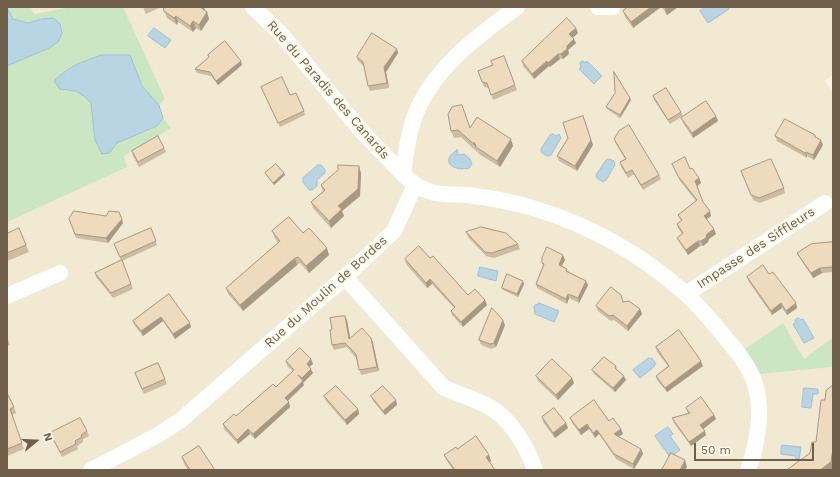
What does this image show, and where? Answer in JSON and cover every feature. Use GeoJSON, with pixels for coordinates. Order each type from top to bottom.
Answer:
{"type":"FeatureCollection","features":[{"type":"Feature","properties":{"kind":"street","name":"Rue du Paradis des Canards"},"geometry":{"type":"LineString","coordinates":[[253,7],[282,35],[363,132],[403,174]]}},
{"type":"Feature","properties":{"kind":"street"},"geometry":{"type":"LineString","coordinates":[[517,7],[463,49],[449,62],[430,87],[419,106],[414,119],[406,148],[403,174],[415,185],[434,193],[500,199],[536,208],[575,222],[615,243],[649,265],[686,294],[739,355],[754,380],[758,400],[759,419],[757,442],[748,470]]}},
{"type":"Feature","properties":{"kind":"street"},"geometry":{"type":"LineString","coordinates":[[598,7],[612,7]]}},
{"type":"Feature","properties":{"kind":"street","name":"Rue du Moulin de Bordes"},"geometry":{"type":"LineString","coordinates":[[91,470],[158,435],[181,420],[345,277],[394,231],[415,185]]}},
{"type":"Feature","properties":{"kind":"street","name":"Impasse des Siffleurs"},"geometry":{"type":"LineString","coordinates":[[686,294],[825,203]]}},
{"type":"Feature","properties":{"kind":"street"},"geometry":{"type":"LineString","coordinates":[[7,296],[60,273]]}},
{"type":"Feature","properties":{"kind":"street"},"geometry":{"type":"LineString","coordinates":[[345,277],[443,387],[486,405],[507,421],[530,456],[535,470]]}},
{"type":"Feature","properties":{"kind":"shaded area"},"geometry":{"type":"Polygon","coordinates":[[[7,7],[833,7],[833,74],[825,81],[833,92],[833,337],[804,359],[761,374],[833,367],[833,470],[7,470],[7,7]]]}},
{"type":"Feature","properties":{"kind":"green space"},"geometry":{"type":"Polygon","coordinates":[[[8,7],[30,7],[34,14],[72,7],[123,7],[165,99],[159,105],[142,86],[130,55],[102,55],[82,61],[65,70],[60,89],[76,91],[91,103],[95,140],[109,153],[117,143],[157,126],[163,118],[171,128],[124,156],[127,167],[7,222],[7,66],[49,48],[42,19],[28,23],[13,19],[8,7]]]}},
{"type":"Feature","properties":{"kind":"green space"},"geometry":{"type":"Polygon","coordinates":[[[783,323],[804,359],[833,337],[833,367],[761,374],[742,351],[783,323]]]}},
{"type":"Feature","properties":{"kind":"water"},"geometry":{"type":"Polygon","coordinates":[[[7,7],[13,19],[28,23],[42,19],[54,18],[60,24],[62,33],[58,42],[49,48],[7,66],[7,7]]]}},
{"type":"Feature","properties":{"kind":"water"},"geometry":{"type":"Polygon","coordinates":[[[706,7],[728,7],[729,9],[708,23],[700,11],[706,7]]]}},
{"type":"Feature","properties":{"kind":"water"},"geometry":{"type":"Polygon","coordinates":[[[154,28],[171,40],[165,48],[148,36],[154,28]]]}},
{"type":"Feature","properties":{"kind":"water"},"geometry":{"type":"Polygon","coordinates":[[[102,55],[130,55],[142,86],[159,105],[163,118],[157,126],[117,143],[109,153],[102,154],[95,140],[91,103],[76,91],[60,89],[54,81],[65,71],[76,65],[102,55]]]}},
{"type":"Feature","properties":{"kind":"water"},"geometry":{"type":"Polygon","coordinates":[[[583,61],[586,63],[587,61],[602,76],[594,84],[579,69],[581,68],[580,63],[583,61]]]}},
{"type":"Feature","properties":{"kind":"water"},"geometry":{"type":"Polygon","coordinates":[[[553,134],[556,136],[559,134],[561,138],[551,155],[547,156],[542,153],[541,149],[550,135],[553,134]]]}},
{"type":"Feature","properties":{"kind":"water"},"geometry":{"type":"Polygon","coordinates":[[[457,150],[458,153],[456,155],[464,154],[470,159],[472,164],[469,168],[459,169],[451,165],[449,162],[451,154],[457,150]]]}},
{"type":"Feature","properties":{"kind":"water"},"geometry":{"type":"Polygon","coordinates":[[[609,159],[614,161],[615,165],[606,180],[603,182],[597,178],[596,175],[606,160],[609,159]]]}},
{"type":"Feature","properties":{"kind":"water"},"geometry":{"type":"Polygon","coordinates":[[[318,165],[321,165],[325,170],[325,173],[317,180],[317,186],[312,190],[309,190],[303,182],[303,178],[318,165]]]}},
{"type":"Feature","properties":{"kind":"water"},"geometry":{"type":"Polygon","coordinates":[[[480,267],[498,271],[496,281],[478,276],[480,267]]]}},
{"type":"Feature","properties":{"kind":"water"},"geometry":{"type":"Polygon","coordinates":[[[539,303],[559,311],[554,322],[535,314],[534,306],[536,304],[538,305],[539,303]]]}},
{"type":"Feature","properties":{"kind":"water"},"geometry":{"type":"Polygon","coordinates":[[[798,318],[801,320],[803,319],[814,338],[804,343],[793,324],[795,324],[795,320],[798,318]]]}},
{"type":"Feature","properties":{"kind":"water"},"geometry":{"type":"Polygon","coordinates":[[[649,358],[652,358],[656,364],[640,378],[633,370],[649,358]]]}},
{"type":"Feature","properties":{"kind":"water"},"geometry":{"type":"Polygon","coordinates":[[[804,388],[818,389],[818,394],[813,394],[811,408],[802,407],[804,388]]]}},
{"type":"Feature","properties":{"kind":"water"},"geometry":{"type":"Polygon","coordinates":[[[668,427],[673,434],[670,436],[680,450],[670,457],[655,436],[668,427]]]}},
{"type":"Feature","properties":{"kind":"water"},"geometry":{"type":"Polygon","coordinates":[[[782,445],[801,447],[799,459],[796,459],[795,456],[781,454],[782,445]]]}},
{"type":"Feature","properties":{"kind":"building"},"geometry":{"type":"Polygon","coordinates":[[[164,7],[200,7],[207,12],[199,25],[193,21],[190,26],[176,16],[174,18],[164,11],[164,7]]]}},
{"type":"Feature","properties":{"kind":"building"},"geometry":{"type":"Polygon","coordinates":[[[628,7],[651,7],[631,22],[623,11],[628,7]]]}},
{"type":"Feature","properties":{"kind":"building"},"geometry":{"type":"Polygon","coordinates":[[[567,18],[576,28],[569,34],[574,39],[567,46],[567,49],[561,54],[558,54],[548,63],[547,61],[532,74],[522,61],[567,18]]]}},
{"type":"Feature","properties":{"kind":"building"},"geometry":{"type":"Polygon","coordinates":[[[372,33],[397,49],[384,67],[387,83],[368,86],[363,62],[357,57],[372,33]]]}},
{"type":"Feature","properties":{"kind":"building"},"geometry":{"type":"Polygon","coordinates":[[[225,41],[241,61],[216,81],[210,72],[195,69],[209,57],[208,55],[225,41]]]}},
{"type":"Feature","properties":{"kind":"building"},"geometry":{"type":"Polygon","coordinates":[[[504,56],[515,85],[491,95],[487,83],[482,82],[478,71],[493,65],[491,61],[504,56]]]}},
{"type":"Feature","properties":{"kind":"building"},"geometry":{"type":"Polygon","coordinates":[[[614,72],[630,98],[620,115],[606,107],[615,93],[614,72]]]}},
{"type":"Feature","properties":{"kind":"building"},"geometry":{"type":"Polygon","coordinates":[[[282,77],[290,95],[296,93],[304,111],[278,123],[261,87],[282,77]]]}},
{"type":"Feature","properties":{"kind":"building"},"geometry":{"type":"Polygon","coordinates":[[[666,88],[681,112],[668,120],[653,96],[666,88]]]}},
{"type":"Feature","properties":{"kind":"building"},"geometry":{"type":"Polygon","coordinates":[[[706,101],[716,116],[692,133],[681,118],[706,101]]]}},
{"type":"Feature","properties":{"kind":"building"},"geometry":{"type":"Polygon","coordinates":[[[462,105],[470,128],[477,117],[511,139],[497,161],[476,147],[458,130],[451,131],[448,114],[452,107],[462,105]]]}},
{"type":"Feature","properties":{"kind":"building"},"geometry":{"type":"Polygon","coordinates":[[[583,116],[591,140],[575,166],[557,156],[568,138],[563,123],[583,116]]]}},
{"type":"Feature","properties":{"kind":"building"},"geometry":{"type":"Polygon","coordinates":[[[785,119],[815,135],[815,137],[821,140],[813,155],[806,152],[805,153],[775,136],[785,119]]]}},
{"type":"Feature","properties":{"kind":"building"},"geometry":{"type":"Polygon","coordinates":[[[629,125],[659,175],[641,185],[632,170],[626,173],[620,162],[626,159],[614,139],[619,131],[629,125]]]}},
{"type":"Feature","properties":{"kind":"building"},"geometry":{"type":"Polygon","coordinates":[[[158,136],[164,148],[138,162],[132,151],[158,136]]]}},
{"type":"Feature","properties":{"kind":"building"},"geometry":{"type":"Polygon","coordinates":[[[685,157],[690,169],[692,168],[699,178],[695,181],[703,202],[710,211],[704,216],[714,229],[707,234],[706,238],[698,241],[686,250],[677,238],[683,233],[677,224],[682,220],[678,215],[697,200],[678,176],[672,164],[685,157]]]}},
{"type":"Feature","properties":{"kind":"building"},"geometry":{"type":"Polygon","coordinates":[[[771,159],[784,188],[759,198],[751,195],[741,171],[771,159]]]}},
{"type":"Feature","properties":{"kind":"building"},"geometry":{"type":"Polygon","coordinates":[[[276,164],[284,173],[273,183],[265,173],[276,164]]]}},
{"type":"Feature","properties":{"kind":"building"},"geometry":{"type":"Polygon","coordinates":[[[338,165],[359,166],[358,189],[338,206],[342,209],[329,221],[311,202],[325,190],[321,185],[338,170],[338,165]]]}},
{"type":"Feature","properties":{"kind":"building"},"geometry":{"type":"Polygon","coordinates":[[[74,211],[106,216],[109,211],[119,212],[122,219],[106,238],[75,234],[69,219],[74,211]]]}},
{"type":"Feature","properties":{"kind":"building"},"geometry":{"type":"Polygon","coordinates":[[[289,217],[303,233],[309,228],[327,248],[306,266],[298,257],[295,258],[240,305],[226,288],[280,241],[272,231],[289,217]]]}},
{"type":"Feature","properties":{"kind":"building"},"geometry":{"type":"Polygon","coordinates":[[[481,227],[506,233],[518,244],[492,253],[485,252],[466,232],[481,227]]]}},
{"type":"Feature","properties":{"kind":"building"},"geometry":{"type":"Polygon","coordinates":[[[19,228],[26,245],[7,253],[7,234],[19,228]]]}},
{"type":"Feature","properties":{"kind":"building"},"geometry":{"type":"Polygon","coordinates":[[[151,228],[156,241],[120,257],[114,244],[151,228]]]}},
{"type":"Feature","properties":{"kind":"building"},"geometry":{"type":"Polygon","coordinates":[[[833,242],[833,267],[820,268],[811,273],[797,253],[811,244],[833,242]]]}},
{"type":"Feature","properties":{"kind":"building"},"geometry":{"type":"Polygon","coordinates":[[[419,246],[430,258],[433,256],[468,295],[475,289],[485,300],[461,322],[451,311],[455,307],[430,279],[426,283],[405,259],[419,246]]]}},
{"type":"Feature","properties":{"kind":"building"},"geometry":{"type":"Polygon","coordinates":[[[547,247],[563,255],[559,265],[567,269],[566,271],[586,281],[578,298],[568,294],[566,299],[536,284],[544,264],[542,263],[542,258],[547,247]]]}},
{"type":"Feature","properties":{"kind":"building"},"geometry":{"type":"Polygon","coordinates":[[[122,260],[131,284],[111,293],[95,273],[122,260]]]}},
{"type":"Feature","properties":{"kind":"building"},"geometry":{"type":"Polygon","coordinates":[[[763,265],[769,274],[773,272],[796,303],[786,311],[781,303],[771,311],[747,277],[763,265]]]}},
{"type":"Feature","properties":{"kind":"building"},"geometry":{"type":"Polygon","coordinates":[[[507,274],[523,281],[517,294],[502,288],[507,274]]]}},
{"type":"Feature","properties":{"kind":"building"},"geometry":{"type":"Polygon","coordinates":[[[611,287],[621,295],[623,302],[629,301],[640,309],[627,326],[613,315],[609,316],[596,306],[611,287]]]}},
{"type":"Feature","properties":{"kind":"building"},"geometry":{"type":"Polygon","coordinates":[[[169,294],[190,323],[173,334],[161,317],[141,331],[133,321],[169,294]]]}},
{"type":"Feature","properties":{"kind":"building"},"geometry":{"type":"Polygon","coordinates":[[[492,308],[503,320],[494,343],[490,344],[479,340],[492,308]]]}},
{"type":"Feature","properties":{"kind":"building"},"geometry":{"type":"Polygon","coordinates":[[[345,316],[349,339],[362,328],[371,338],[377,367],[359,370],[356,354],[345,343],[332,345],[330,318],[345,316]]]}},
{"type":"Feature","properties":{"kind":"building"},"geometry":{"type":"Polygon","coordinates":[[[679,330],[701,361],[665,388],[656,376],[669,366],[656,347],[679,330]]]}},
{"type":"Feature","properties":{"kind":"building"},"geometry":{"type":"Polygon","coordinates":[[[300,348],[311,359],[307,364],[311,369],[302,378],[298,375],[303,381],[285,398],[289,402],[253,434],[248,429],[237,440],[223,424],[234,414],[236,416],[273,384],[276,387],[294,370],[286,361],[300,348]]]}},
{"type":"Feature","properties":{"kind":"building"},"geometry":{"type":"Polygon","coordinates":[[[604,357],[616,366],[615,368],[624,376],[613,388],[592,370],[604,357]]]}},
{"type":"Feature","properties":{"kind":"building"},"geometry":{"type":"Polygon","coordinates":[[[552,359],[572,378],[556,395],[536,376],[552,359]]]}},
{"type":"Feature","properties":{"kind":"building"},"geometry":{"type":"Polygon","coordinates":[[[158,363],[165,379],[142,389],[135,373],[158,363]]]}},
{"type":"Feature","properties":{"kind":"building"},"geometry":{"type":"Polygon","coordinates":[[[833,385],[833,448],[831,462],[820,470],[789,470],[788,469],[810,453],[812,442],[816,442],[821,400],[825,400],[826,391],[833,385]]]}},
{"type":"Feature","properties":{"kind":"building"},"geometry":{"type":"Polygon","coordinates":[[[336,386],[358,409],[345,420],[324,396],[336,386]]]}},
{"type":"Feature","properties":{"kind":"building"},"geometry":{"type":"Polygon","coordinates":[[[383,386],[396,400],[383,411],[371,396],[383,386]]]}},
{"type":"Feature","properties":{"kind":"building"},"geometry":{"type":"Polygon","coordinates":[[[7,393],[14,407],[10,409],[22,443],[7,449],[7,393]]]}},
{"type":"Feature","properties":{"kind":"building"},"geometry":{"type":"Polygon","coordinates":[[[701,397],[714,415],[700,425],[705,431],[689,442],[672,418],[690,413],[686,408],[701,397]]]}},
{"type":"Feature","properties":{"kind":"building"},"geometry":{"type":"Polygon","coordinates":[[[594,400],[609,421],[613,418],[621,429],[614,434],[641,449],[633,464],[614,454],[597,430],[593,433],[587,424],[579,430],[570,418],[594,400]]]}},
{"type":"Feature","properties":{"kind":"building"},"geometry":{"type":"Polygon","coordinates":[[[554,408],[566,423],[553,433],[542,417],[554,408]]]}},
{"type":"Feature","properties":{"kind":"building"},"geometry":{"type":"Polygon","coordinates":[[[80,418],[87,431],[81,435],[82,437],[75,441],[76,444],[60,452],[50,433],[80,418]]]}},
{"type":"Feature","properties":{"kind":"building"},"geometry":{"type":"Polygon","coordinates":[[[476,436],[489,455],[486,457],[495,470],[455,470],[444,455],[456,447],[457,449],[476,436]]]}},
{"type":"Feature","properties":{"kind":"building"},"geometry":{"type":"Polygon","coordinates":[[[199,446],[215,470],[190,470],[182,457],[199,446]]]}},
{"type":"Feature","properties":{"kind":"building"},"geometry":{"type":"Polygon","coordinates":[[[671,453],[685,460],[680,470],[662,470],[671,453]]]}}]}
